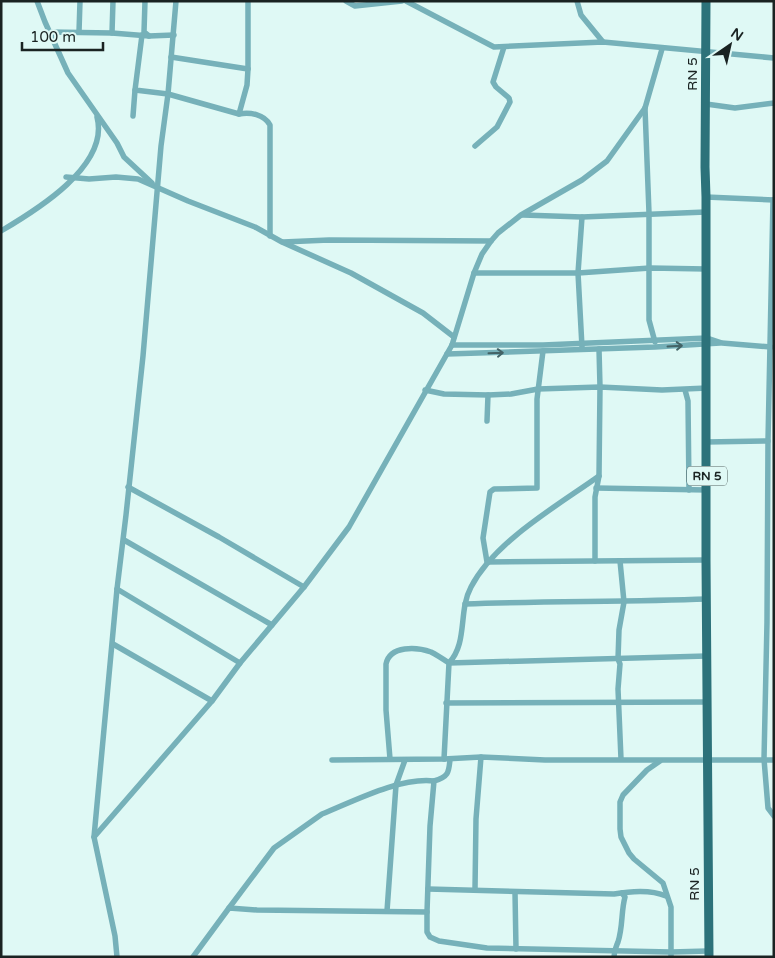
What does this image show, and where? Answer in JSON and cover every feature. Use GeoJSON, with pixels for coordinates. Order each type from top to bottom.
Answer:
{"type":"FeatureCollection","features":[{"type":"Feature","properties":{"kind":"main road","name":"RN 5"},"geometry":{"type":"LineString","coordinates":[[706,1],[708,954]]}},
{"type":"Feature","properties":{"kind":"street"},"geometry":{"type":"LineString","coordinates":[[37,1],[68,73],[117,143],[124,157],[157,187]]}},
{"type":"Feature","properties":{"kind":"street"},"geometry":{"type":"LineString","coordinates":[[40,9],[42,1]]}},
{"type":"Feature","properties":{"kind":"street"},"geometry":{"type":"LineString","coordinates":[[79,32],[80,1]]}},
{"type":"Feature","properties":{"kind":"street"},"geometry":{"type":"LineString","coordinates":[[112,33],[113,1]]}},
{"type":"Feature","properties":{"kind":"street"},"geometry":{"type":"LineString","coordinates":[[133,116],[135,90],[145,36],[143,29],[145,1]]}},
{"type":"Feature","properties":{"kind":"street"},"geometry":{"type":"LineString","coordinates":[[117,957],[115,936],[94,836],[117,589],[124,540],[143,356],[157,187],[176,1]]}},
{"type":"Feature","properties":{"kind":"street"},"geometry":{"type":"LineString","coordinates":[[239,114],[248,69],[248,1]]}},
{"type":"Feature","properties":{"kind":"street"},"geometry":{"type":"LineString","coordinates":[[346,1],[355,6],[404,1],[494,47],[604,42],[774,58]]}},
{"type":"Feature","properties":{"kind":"street"},"geometry":{"type":"LineString","coordinates":[[577,1],[581,15],[604,42]]}},
{"type":"Feature","properties":{"kind":"street"},"geometry":{"type":"LineString","coordinates":[[49,32],[112,33],[145,36],[174,35]]}},
{"type":"Feature","properties":{"kind":"street"},"geometry":{"type":"LineString","coordinates":[[475,146],[498,128],[510,102],[508,96],[496,87],[493,82],[504,47]]}},
{"type":"Feature","properties":{"kind":"street"},"geometry":{"type":"LineString","coordinates":[[655,344],[649,320],[650,268],[646,108],[662,48]]}},
{"type":"Feature","properties":{"kind":"street"},"geometry":{"type":"LineString","coordinates":[[171,57],[248,69]]}},
{"type":"Feature","properties":{"kind":"street"},"geometry":{"type":"LineString","coordinates":[[135,90],[168,94],[239,114],[247,112],[262,116],[270,124],[270,236]]}},
{"type":"Feature","properties":{"kind":"street"},"geometry":{"type":"LineString","coordinates":[[706,104],[735,108],[774,103]]}},
{"type":"Feature","properties":{"kind":"street"},"geometry":{"type":"LineString","coordinates":[[94,836],[212,701],[240,663],[304,587],[349,527],[452,345],[474,273],[490,241],[521,215],[582,180],[607,161],[646,108]]}},
{"type":"Feature","properties":{"kind":"street"},"geometry":{"type":"LineString","coordinates":[[1,231],[35,211],[74,179],[94,147],[99,124],[97,115]]}},
{"type":"Feature","properties":{"kind":"street"},"geometry":{"type":"LineString","coordinates":[[66,177],[74,179],[133,177],[254,227],[282,242],[351,273],[423,313],[454,337]]}},
{"type":"Feature","properties":{"kind":"street"},"geometry":{"type":"LineString","coordinates":[[706,197],[773,200],[764,759],[768,808],[774,816]]}},
{"type":"Feature","properties":{"kind":"street"},"geometry":{"type":"LineString","coordinates":[[521,215],[582,217],[706,212]]}},
{"type":"Feature","properties":{"kind":"street"},"geometry":{"type":"LineString","coordinates":[[582,217],[578,273],[582,346]]}},
{"type":"Feature","properties":{"kind":"street"},"geometry":{"type":"LineString","coordinates":[[282,242],[329,240],[490,241]]}},
{"type":"Feature","properties":{"kind":"street"},"geometry":{"type":"LineString","coordinates":[[474,273],[578,273],[650,268],[706,269]]}},
{"type":"Feature","properties":{"kind":"street"},"geometry":{"type":"LineString","coordinates":[[452,345],[582,346],[707,342],[771,347]]}},
{"type":"Feature","properties":{"kind":"street"},"geometry":{"type":"LineString","coordinates":[[447,354],[544,351],[582,346],[599,349],[655,344]]}},
{"type":"Feature","properties":{"kind":"street"},"geometry":{"type":"LineString","coordinates":[[595,561],[596,488],[599,476],[599,349]]}},
{"type":"Feature","properties":{"kind":"street"},"geometry":{"type":"LineString","coordinates":[[487,562],[483,538],[490,492],[494,489],[538,488],[538,389],[544,351]]}},
{"type":"Feature","properties":{"kind":"street"},"geometry":{"type":"LineString","coordinates":[[425,390],[488,396],[538,389],[600,387],[684,390],[707,388]]}},
{"type":"Feature","properties":{"kind":"street"},"geometry":{"type":"LineString","coordinates":[[684,390],[688,401],[689,490]]}},
{"type":"Feature","properties":{"kind":"street"},"geometry":{"type":"LineString","coordinates":[[487,421],[488,396]]}},
{"type":"Feature","properties":{"kind":"street"},"geometry":{"type":"LineString","coordinates":[[706,442],[768,441]]}},
{"type":"Feature","properties":{"kind":"street"},"geometry":{"type":"LineString","coordinates":[[194,957],[274,848],[311,820],[396,785],[424,780],[434,781],[444,778],[448,772],[446,703],[449,662],[457,653],[469,590],[487,562],[507,541],[599,476]]}},
{"type":"Feature","properties":{"kind":"street"},"geometry":{"type":"LineString","coordinates":[[128,487],[304,587]]}},
{"type":"Feature","properties":{"kind":"street"},"geometry":{"type":"LineString","coordinates":[[596,488],[707,490]]}},
{"type":"Feature","properties":{"kind":"street"},"geometry":{"type":"LineString","coordinates":[[124,540],[272,625]]}},
{"type":"Feature","properties":{"kind":"street"},"geometry":{"type":"LineString","coordinates":[[487,562],[706,560]]}},
{"type":"Feature","properties":{"kind":"street"},"geometry":{"type":"LineString","coordinates":[[620,561],[624,602],[619,630],[618,659],[620,664],[621,759]]}},
{"type":"Feature","properties":{"kind":"street"},"geometry":{"type":"LineString","coordinates":[[117,589],[240,663]]}},
{"type":"Feature","properties":{"kind":"street"},"geometry":{"type":"LineString","coordinates":[[465,604],[540,601],[624,602],[707,600]]}},
{"type":"Feature","properties":{"kind":"street"},"geometry":{"type":"LineString","coordinates":[[113,644],[212,701]]}},
{"type":"Feature","properties":{"kind":"street"},"geometry":{"type":"LineString","coordinates":[[390,760],[386,710],[388,658],[394,653],[406,649],[433,653],[449,662],[707,656]]}},
{"type":"Feature","properties":{"kind":"street"},"geometry":{"type":"LineString","coordinates":[[446,703],[707,702]]}},
{"type":"Feature","properties":{"kind":"street"},"geometry":{"type":"LineString","coordinates":[[332,760],[480,757],[545,760],[774,760]]}},
{"type":"Feature","properties":{"kind":"street"},"geometry":{"type":"LineString","coordinates":[[475,889],[476,819],[480,757]]}},
{"type":"Feature","properties":{"kind":"street"},"geometry":{"type":"LineString","coordinates":[[387,911],[396,785],[405,760]]}},
{"type":"Feature","properties":{"kind":"street"},"geometry":{"type":"LineString","coordinates":[[661,760],[647,770],[623,794],[620,802],[620,829],[621,837],[634,860],[663,883],[670,907],[671,954]]}},
{"type":"Feature","properties":{"kind":"street"},"geometry":{"type":"LineString","coordinates":[[434,781],[427,912],[427,932],[430,937],[439,941],[487,948],[614,953],[628,950],[671,954],[708,954]]}},
{"type":"Feature","properties":{"kind":"street"},"geometry":{"type":"LineString","coordinates":[[428,889],[624,895],[630,892],[657,892],[666,896]]}},
{"type":"Feature","properties":{"kind":"street"},"geometry":{"type":"LineString","coordinates":[[515,892],[516,949]]}},
{"type":"Feature","properties":{"kind":"street"},"geometry":{"type":"LineString","coordinates":[[614,953],[619,941],[624,895]]}},
{"type":"Feature","properties":{"kind":"street"},"geometry":{"type":"LineString","coordinates":[[229,908],[427,912]]}},
{"type":"Feature","properties":{"kind":"street"},"geometry":{"type":"LineString","coordinates":[[619,941],[628,950]]}}]}
